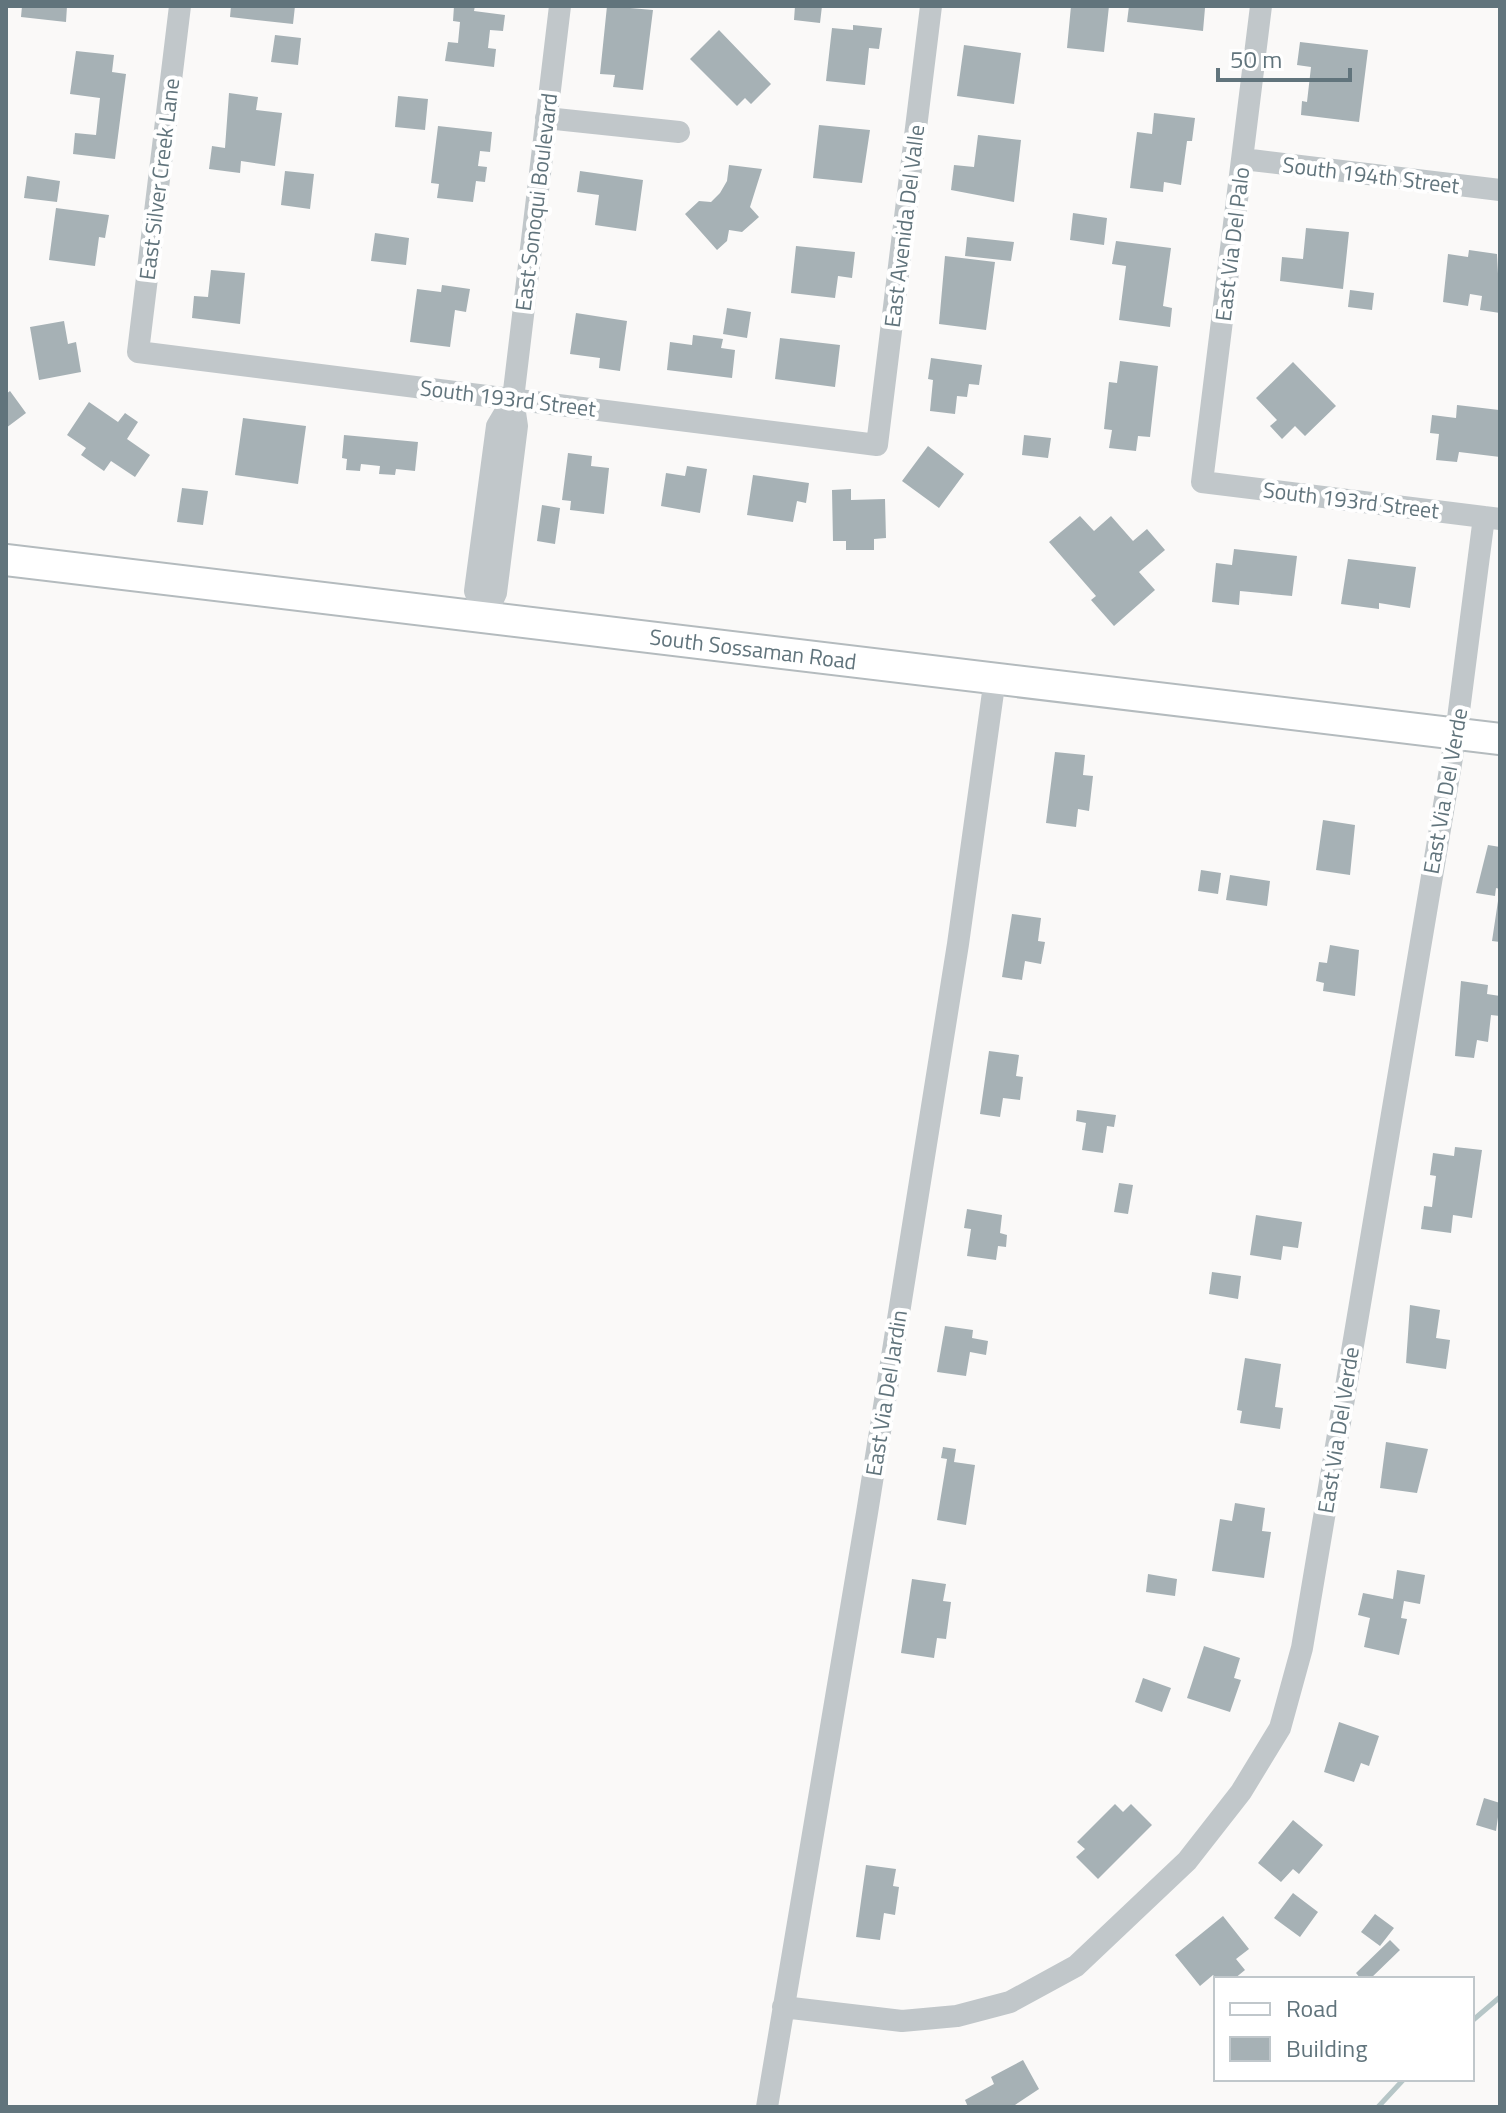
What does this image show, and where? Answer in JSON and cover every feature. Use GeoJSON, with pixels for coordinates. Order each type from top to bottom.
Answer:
{"type":"FeatureCollection","features":[{"type":"Feature","properties":{"kind":"main road","name":"South Sossaman Road"},"geometry":{"type":"LineString","coordinates":[[6,560],[1500,739]]}},
{"type":"Feature","properties":{"kind":"street","name":"East Silver Creek Lane"},"geometry":{"type":"LineString","coordinates":[[138,352],[180,6]]}},
{"type":"Feature","properties":{"kind":"street","name":"East Sonoqui Boulevard"},"geometry":{"type":"LineString","coordinates":[[485,617],[475,591],[497,426],[513,399],[560,6]]}},
{"type":"Feature","properties":{"kind":"street","name":"East Avenida Del Valle"},"geometry":{"type":"LineString","coordinates":[[877,445],[931,6]]}},
{"type":"Feature","properties":{"kind":"street","name":"East Via Del Palo"},"geometry":{"type":"LineString","coordinates":[[1202,482],[1261,6]]}},
{"type":"Feature","properties":{"kind":"street"},"geometry":{"type":"LineString","coordinates":[[546,118],[679,132]]}},
{"type":"Feature","properties":{"kind":"street","name":"South 194th Street"},"geometry":{"type":"LineString","coordinates":[[1243,159],[1500,190]]}},
{"type":"Feature","properties":{"kind":"street","name":"South 193rd Street"},"geometry":{"type":"LineString","coordinates":[[138,352],[877,445]]}},
{"type":"Feature","properties":{"kind":"street","name":"South 193rd Street"},"geometry":{"type":"LineString","coordinates":[[1202,482],[1492,518]]}},
{"type":"Feature","properties":{"kind":"street","name":"East Via Del Verde"},"geometry":{"type":"LineString","coordinates":[[783,2007],[902,2021],[957,2016],[1010,2002],[1076,1966],[1187,1861],[1241,1792],[1280,1728],[1302,1648],[1492,518]]}},
{"type":"Feature","properties":{"kind":"street","name":"East Via Del Jardin"},"geometry":{"type":"LineString","coordinates":[[767,2107],[867,1513],[958,944],[995,678]]}},
{"type":"Feature","properties":{"kind":"building"},"geometry":{"type":"Polygon","coordinates":[[[22,6],[67,6],[66,22],[21,17],[22,6]]]}},
{"type":"Feature","properties":{"kind":"building"},"geometry":{"type":"Polygon","coordinates":[[[231,6],[295,6],[293,24],[230,17],[231,6]]]}},
{"type":"Feature","properties":{"kind":"building"},"geometry":{"type":"Polygon","coordinates":[[[454,6],[475,6],[474,11],[505,15],[503,31],[490,30],[488,48],[496,49],[494,67],[445,61],[448,42],[458,43],[460,22],[453,21],[454,6]]]}},
{"type":"Feature","properties":{"kind":"building"},"geometry":{"type":"Polygon","coordinates":[[[607,6],[653,10],[643,90],[613,87],[615,75],[600,74],[607,6]]]}},
{"type":"Feature","properties":{"kind":"building"},"geometry":{"type":"Polygon","coordinates":[[[795,6],[822,6],[820,23],[794,20],[795,6]]]}},
{"type":"Feature","properties":{"kind":"building"},"geometry":{"type":"Polygon","coordinates":[[[1071,6],[1109,6],[1104,52],[1067,48],[1071,6]]]}},
{"type":"Feature","properties":{"kind":"building"},"geometry":{"type":"Polygon","coordinates":[[[1129,6],[1205,8],[1203,31],[1127,22],[1129,6]]]}},
{"type":"Feature","properties":{"kind":"building"},"geometry":{"type":"Polygon","coordinates":[[[853,25],[882,28],[879,49],[869,48],[865,85],[826,81],[832,28],[853,30],[853,25]]]}},
{"type":"Feature","properties":{"kind":"building"},"geometry":{"type":"Polygon","coordinates":[[[719,30],[771,84],[751,104],[745,98],[737,106],[690,59],[719,30]]]}},
{"type":"Feature","properties":{"kind":"building"},"geometry":{"type":"Polygon","coordinates":[[[275,35],[301,38],[298,65],[271,62],[275,35]]]}},
{"type":"Feature","properties":{"kind":"building"},"geometry":{"type":"Polygon","coordinates":[[[1300,42],[1368,50],[1359,122],[1301,115],[1302,101],[1307,102],[1311,67],[1297,65],[1300,42]]]}},
{"type":"Feature","properties":{"kind":"building"},"geometry":{"type":"Polygon","coordinates":[[[964,45],[1021,53],[1014,104],[957,96],[964,45]]]}},
{"type":"Feature","properties":{"kind":"building"},"geometry":{"type":"Polygon","coordinates":[[[76,51],[114,55],[112,72],[126,74],[115,159],[73,154],[75,133],[96,135],[100,98],[70,94],[76,51]]]}},
{"type":"Feature","properties":{"kind":"building"},"geometry":{"type":"Polygon","coordinates":[[[229,93],[258,97],[256,110],[282,113],[275,166],[241,161],[240,173],[209,169],[212,146],[225,148],[229,93]]]}},
{"type":"Feature","properties":{"kind":"building"},"geometry":{"type":"Polygon","coordinates":[[[398,96],[428,99],[425,130],[395,127],[398,96]]]}},
{"type":"Feature","properties":{"kind":"building"},"geometry":{"type":"Polygon","coordinates":[[[1154,113],[1195,118],[1192,141],[1187,141],[1181,185],[1164,182],[1163,192],[1130,188],[1137,132],[1152,134],[1154,113]]]}},
{"type":"Feature","properties":{"kind":"building"},"geometry":{"type":"Polygon","coordinates":[[[819,125],[870,130],[862,183],[813,178],[819,125]]]}},
{"type":"Feature","properties":{"kind":"building"},"geometry":{"type":"Polygon","coordinates":[[[438,126],[492,132],[490,152],[480,151],[478,166],[487,167],[485,182],[476,181],[473,202],[437,198],[439,184],[431,183],[438,126]]]}},
{"type":"Feature","properties":{"kind":"building"},"geometry":{"type":"Polygon","coordinates":[[[978,135],[1021,140],[1014,202],[951,190],[954,165],[974,167],[978,135]]]}},
{"type":"Feature","properties":{"kind":"building"},"geometry":{"type":"Polygon","coordinates":[[[729,165],[762,169],[750,207],[759,217],[742,232],[729,230],[727,241],[717,250],[685,214],[699,201],[711,202],[720,193],[727,181],[729,165]]]}},
{"type":"Feature","properties":{"kind":"building"},"geometry":{"type":"Polygon","coordinates":[[[285,171],[314,174],[310,209],[281,205],[285,171]]]}},
{"type":"Feature","properties":{"kind":"building"},"geometry":{"type":"Polygon","coordinates":[[[580,171],[643,180],[636,231],[595,225],[599,195],[577,192],[580,171]]]}},
{"type":"Feature","properties":{"kind":"building"},"geometry":{"type":"Polygon","coordinates":[[[27,176],[60,181],[57,202],[24,198],[27,176]]]}},
{"type":"Feature","properties":{"kind":"building"},"geometry":{"type":"Polygon","coordinates":[[[56,208],[109,215],[105,238],[99,237],[95,266],[49,260],[56,208]]]}},
{"type":"Feature","properties":{"kind":"building"},"geometry":{"type":"Polygon","coordinates":[[[1073,213],[1107,218],[1104,245],[1070,240],[1073,213]]]}},
{"type":"Feature","properties":{"kind":"building"},"geometry":{"type":"Polygon","coordinates":[[[1306,228],[1349,232],[1343,289],[1280,281],[1282,257],[1303,259],[1306,228]]]}},
{"type":"Feature","properties":{"kind":"building"},"geometry":{"type":"Polygon","coordinates":[[[375,233],[409,238],[406,265],[371,261],[375,233]]]}},
{"type":"Feature","properties":{"kind":"building"},"geometry":{"type":"Polygon","coordinates":[[[967,237],[1014,242],[1011,261],[965,256],[967,237]]]}},
{"type":"Feature","properties":{"kind":"building"},"geometry":{"type":"Polygon","coordinates":[[[1116,241],[1171,248],[1163,306],[1172,308],[1170,327],[1119,320],[1126,266],[1112,264],[1116,241]]]}},
{"type":"Feature","properties":{"kind":"building"},"geometry":{"type":"Polygon","coordinates":[[[796,246],[855,252],[852,278],[838,276],[835,298],[791,293],[796,246]]]}},
{"type":"Feature","properties":{"kind":"building"},"geometry":{"type":"Polygon","coordinates":[[[1469,250],[1497,254],[1500,313],[1480,310],[1482,296],[1470,294],[1468,306],[1443,302],[1448,254],[1468,257],[1469,250]]]}},
{"type":"Feature","properties":{"kind":"building"},"geometry":{"type":"Polygon","coordinates":[[[945,256],[995,262],[986,330],[939,324],[945,256]]]}},
{"type":"Feature","properties":{"kind":"building"},"geometry":{"type":"Polygon","coordinates":[[[211,270],[245,273],[240,324],[192,318],[194,296],[208,297],[211,270]]]}},
{"type":"Feature","properties":{"kind":"building"},"geometry":{"type":"Polygon","coordinates":[[[442,285],[470,289],[466,312],[455,310],[450,347],[410,342],[417,289],[441,292],[442,285]]]}},
{"type":"Feature","properties":{"kind":"building"},"geometry":{"type":"Polygon","coordinates":[[[1350,290],[1374,293],[1372,310],[1348,307],[1350,290]]]}},
{"type":"Feature","properties":{"kind":"building"},"geometry":{"type":"Polygon","coordinates":[[[727,308],[751,312],[747,338],[723,334],[727,308]]]}},
{"type":"Feature","properties":{"kind":"building"},"geometry":{"type":"Polygon","coordinates":[[[576,313],[627,321],[620,371],[599,368],[600,358],[570,354],[576,313]]]}},
{"type":"Feature","properties":{"kind":"building"},"geometry":{"type":"Polygon","coordinates":[[[64,321],[68,344],[76,342],[81,372],[39,380],[30,327],[64,321]]]}},
{"type":"Feature","properties":{"kind":"building"},"geometry":{"type":"Polygon","coordinates":[[[693,335],[723,339],[721,348],[735,350],[732,378],[667,370],[670,342],[692,345],[693,335]]]}},
{"type":"Feature","properties":{"kind":"building"},"geometry":{"type":"Polygon","coordinates":[[[780,338],[840,345],[835,387],[775,379],[780,338]]]}},
{"type":"Feature","properties":{"kind":"building"},"geometry":{"type":"Polygon","coordinates":[[[931,358],[982,365],[979,385],[969,384],[967,397],[957,396],[955,414],[930,411],[933,380],[928,379],[931,358]]]}},
{"type":"Feature","properties":{"kind":"building"},"geometry":{"type":"Polygon","coordinates":[[[1120,361],[1158,366],[1150,437],[1138,436],[1136,451],[1109,448],[1112,430],[1104,429],[1109,382],[1117,383],[1120,361]]]}},
{"type":"Feature","properties":{"kind":"building"},"geometry":{"type":"Polygon","coordinates":[[[1293,362],[1336,406],[1305,436],[1295,426],[1282,439],[1270,426],[1277,420],[1256,398],[1293,362]]]}},
{"type":"Feature","properties":{"kind":"building"},"geometry":{"type":"Polygon","coordinates":[[[10,391],[26,413],[6,428],[6,394],[10,391]]]}},
{"type":"Feature","properties":{"kind":"building"},"geometry":{"type":"Polygon","coordinates":[[[89,402],[118,422],[125,413],[138,422],[127,439],[150,455],[135,477],[111,461],[104,471],[81,455],[86,448],[67,435],[89,402]]]}},
{"type":"Feature","properties":{"kind":"building"},"geometry":{"type":"Polygon","coordinates":[[[1457,405],[1499,410],[1500,457],[1459,452],[1457,462],[1436,460],[1439,434],[1430,433],[1432,415],[1456,418],[1457,405]]]}},
{"type":"Feature","properties":{"kind":"building"},"geometry":{"type":"Polygon","coordinates":[[[243,418],[306,426],[298,484],[235,475],[243,418]]]}},
{"type":"Feature","properties":{"kind":"building"},"geometry":{"type":"Polygon","coordinates":[[[344,435],[418,442],[415,471],[396,469],[395,475],[379,474],[380,466],[361,464],[360,471],[346,470],[347,459],[342,458],[344,435]]]}},
{"type":"Feature","properties":{"kind":"building"},"geometry":{"type":"Polygon","coordinates":[[[1024,435],[1051,438],[1048,458],[1022,455],[1024,435]]]}},
{"type":"Feature","properties":{"kind":"building"},"geometry":{"type":"Polygon","coordinates":[[[928,446],[964,474],[939,508],[902,481],[928,446]]]}},
{"type":"Feature","properties":{"kind":"building"},"geometry":{"type":"Polygon","coordinates":[[[568,453],[592,456],[591,466],[609,468],[604,514],[570,510],[571,501],[562,500],[568,453]]]}},
{"type":"Feature","properties":{"kind":"building"},"geometry":{"type":"Polygon","coordinates":[[[687,466],[707,469],[700,513],[661,506],[666,473],[685,476],[687,466]]]}},
{"type":"Feature","properties":{"kind":"building"},"geometry":{"type":"Polygon","coordinates":[[[753,475],[809,483],[806,503],[797,501],[793,522],[747,515],[753,475]]]}},
{"type":"Feature","properties":{"kind":"building"},"geometry":{"type":"Polygon","coordinates":[[[182,488],[208,491],[203,525],[177,522],[182,488]]]}},
{"type":"Feature","properties":{"kind":"building"},"geometry":{"type":"Polygon","coordinates":[[[851,489],[851,500],[885,499],[886,538],[874,539],[874,550],[846,550],[846,541],[833,541],[832,490],[851,489]]]}},
{"type":"Feature","properties":{"kind":"building"},"geometry":{"type":"Polygon","coordinates":[[[542,505],[560,508],[555,544],[537,541],[542,505]]]}},
{"type":"Feature","properties":{"kind":"building"},"geometry":{"type":"Polygon","coordinates":[[[1080,516],[1094,531],[1111,516],[1133,541],[1147,529],[1165,550],[1139,572],[1155,590],[1114,626],[1091,600],[1096,596],[1049,542],[1080,516]]]}},
{"type":"Feature","properties":{"kind":"building"},"geometry":{"type":"Polygon","coordinates":[[[1234,549],[1297,556],[1292,596],[1240,591],[1239,605],[1212,602],[1216,563],[1232,565],[1234,549]]]}},
{"type":"Feature","properties":{"kind":"building"},"geometry":{"type":"Polygon","coordinates":[[[1348,559],[1416,567],[1410,608],[1379,603],[1379,609],[1341,604],[1348,559]]]}},
{"type":"Feature","properties":{"kind":"building"},"geometry":{"type":"Polygon","coordinates":[[[1055,752],[1085,755],[1083,775],[1093,776],[1089,811],[1078,809],[1076,827],[1046,823],[1055,752]]]}},
{"type":"Feature","properties":{"kind":"building"},"geometry":{"type":"Polygon","coordinates":[[[1323,820],[1355,825],[1350,875],[1316,870],[1323,820]]]}},
{"type":"Feature","properties":{"kind":"building"},"geometry":{"type":"Polygon","coordinates":[[[1488,845],[1500,847],[1500,889],[1496,888],[1495,896],[1476,893],[1488,845]]]}},
{"type":"Feature","properties":{"kind":"building"},"geometry":{"type":"Polygon","coordinates":[[[1201,870],[1221,873],[1218,894],[1198,891],[1201,870]]]}},
{"type":"Feature","properties":{"kind":"building"},"geometry":{"type":"Polygon","coordinates":[[[1230,875],[1270,881],[1267,906],[1226,900],[1230,875]]]}},
{"type":"Feature","properties":{"kind":"building"},"geometry":{"type":"Polygon","coordinates":[[[1500,901],[1500,942],[1492,941],[1500,901]]]}},
{"type":"Feature","properties":{"kind":"building"},"geometry":{"type":"Polygon","coordinates":[[[1012,914],[1041,918],[1038,941],[1045,942],[1041,964],[1025,961],[1022,980],[1002,977],[1012,914]]]}},
{"type":"Feature","properties":{"kind":"building"},"geometry":{"type":"Polygon","coordinates":[[[1330,945],[1359,950],[1355,996],[1323,991],[1324,983],[1316,981],[1319,962],[1327,963],[1330,945]]]}},
{"type":"Feature","properties":{"kind":"building"},"geometry":{"type":"Polygon","coordinates":[[[1461,981],[1488,985],[1487,994],[1500,996],[1500,1016],[1491,1015],[1488,1042],[1477,1040],[1474,1058],[1455,1056],[1461,981]]]}},
{"type":"Feature","properties":{"kind":"building"},"geometry":{"type":"Polygon","coordinates":[[[989,1051],[1019,1055],[1016,1076],[1023,1077],[1020,1100],[1003,1098],[1000,1117],[980,1114],[989,1051]]]}},
{"type":"Feature","properties":{"kind":"building"},"geometry":{"type":"Polygon","coordinates":[[[1077,1110],[1116,1115],[1114,1127],[1107,1126],[1103,1153],[1082,1150],[1086,1123],[1076,1121],[1077,1110]]]}},
{"type":"Feature","properties":{"kind":"building"},"geometry":{"type":"Polygon","coordinates":[[[1455,1147],[1482,1150],[1472,1218],[1453,1215],[1451,1233],[1421,1229],[1424,1206],[1432,1207],[1436,1176],[1430,1175],[1433,1153],[1454,1156],[1455,1147]]]}},
{"type":"Feature","properties":{"kind":"building"},"geometry":{"type":"Polygon","coordinates":[[[1119,1183],[1133,1185],[1128,1214],[1114,1212],[1119,1183]]]}},
{"type":"Feature","properties":{"kind":"building"},"geometry":{"type":"Polygon","coordinates":[[[967,1209],[1002,1215],[1000,1233],[1007,1235],[1006,1247],[998,1246],[996,1260],[967,1256],[971,1229],[964,1228],[967,1209]]]}},
{"type":"Feature","properties":{"kind":"building"},"geometry":{"type":"Polygon","coordinates":[[[1256,1215],[1302,1222],[1298,1248],[1283,1246],[1281,1260],[1250,1255],[1256,1215]]]}},
{"type":"Feature","properties":{"kind":"building"},"geometry":{"type":"Polygon","coordinates":[[[1212,1272],[1241,1276],[1238,1299],[1209,1294],[1212,1272]]]}},
{"type":"Feature","properties":{"kind":"building"},"geometry":{"type":"Polygon","coordinates":[[[1410,1305],[1440,1310],[1436,1338],[1450,1340],[1446,1369],[1406,1363],[1410,1305]]]}},
{"type":"Feature","properties":{"kind":"building"},"geometry":{"type":"Polygon","coordinates":[[[945,1326],[973,1330],[972,1338],[988,1341],[986,1355],[970,1352],[966,1376],[937,1372],[945,1326]]]}},
{"type":"Feature","properties":{"kind":"building"},"geometry":{"type":"Polygon","coordinates":[[[1245,1358],[1281,1364],[1275,1407],[1283,1408],[1280,1429],[1240,1423],[1242,1411],[1237,1410],[1245,1358]]]}},
{"type":"Feature","properties":{"kind":"building"},"geometry":{"type":"Polygon","coordinates":[[[1386,1442],[1428,1449],[1417,1493],[1380,1488],[1386,1442]]]}},
{"type":"Feature","properties":{"kind":"building"},"geometry":{"type":"Polygon","coordinates":[[[943,1447],[956,1449],[954,1462],[975,1465],[966,1525],[937,1520],[947,1459],[941,1458],[943,1447]]]}},
{"type":"Feature","properties":{"kind":"building"},"geometry":{"type":"Polygon","coordinates":[[[1235,1503],[1265,1508],[1262,1531],[1271,1532],[1264,1578],[1212,1571],[1220,1519],[1232,1521],[1235,1503]]]}},
{"type":"Feature","properties":{"kind":"building"},"geometry":{"type":"Polygon","coordinates":[[[1397,1570],[1425,1575],[1420,1604],[1404,1601],[1401,1618],[1407,1619],[1399,1655],[1364,1647],[1370,1618],[1358,1615],[1363,1593],[1393,1599],[1397,1570]]]}},
{"type":"Feature","properties":{"kind":"building"},"geometry":{"type":"Polygon","coordinates":[[[1148,1574],[1177,1579],[1175,1596],[1146,1592],[1148,1574]]]}},
{"type":"Feature","properties":{"kind":"building"},"geometry":{"type":"Polygon","coordinates":[[[912,1579],[946,1584],[943,1601],[951,1602],[946,1639],[937,1638],[934,1658],[901,1653],[912,1579]]]}},
{"type":"Feature","properties":{"kind":"building"},"geometry":{"type":"Polygon","coordinates":[[[1204,1646],[1240,1658],[1234,1678],[1241,1680],[1230,1712],[1187,1698],[1204,1646]]]}},
{"type":"Feature","properties":{"kind":"building"},"geometry":{"type":"Polygon","coordinates":[[[1143,1678],[1171,1688],[1162,1712],[1135,1702],[1143,1678]]]}},
{"type":"Feature","properties":{"kind":"building"},"geometry":{"type":"Polygon","coordinates":[[[1339,1722],[1379,1736],[1369,1766],[1361,1763],[1354,1782],[1324,1772],[1339,1722]]]}},
{"type":"Feature","properties":{"kind":"building"},"geometry":{"type":"Polygon","coordinates":[[[1484,1798],[1500,1803],[1496,1831],[1476,1825],[1484,1798]]]}},
{"type":"Feature","properties":{"kind":"building"},"geometry":{"type":"Polygon","coordinates":[[[1115,1804],[1123,1812],[1131,1804],[1152,1825],[1098,1879],[1076,1857],[1085,1849],[1077,1842],[1115,1804]]]}},
{"type":"Feature","properties":{"kind":"building"},"geometry":{"type":"Polygon","coordinates":[[[1293,1820],[1323,1845],[1299,1874],[1293,1869],[1281,1882],[1258,1863],[1293,1820]]]}},
{"type":"Feature","properties":{"kind":"building"},"geometry":{"type":"Polygon","coordinates":[[[866,1865],[896,1869],[893,1886],[899,1887],[895,1915],[884,1913],[880,1940],[856,1937],[866,1865]]]}},
{"type":"Feature","properties":{"kind":"building"},"geometry":{"type":"Polygon","coordinates":[[[1293,1893],[1318,1912],[1300,1937],[1274,1918],[1293,1893]]]}},
{"type":"Feature","properties":{"kind":"building"},"geometry":{"type":"Polygon","coordinates":[[[1375,1914],[1394,1928],[1380,1946],[1361,1932],[1375,1914]]]}},
{"type":"Feature","properties":{"kind":"building"},"geometry":{"type":"Polygon","coordinates":[[[1223,1916],[1249,1949],[1236,1959],[1245,1970],[1236,1977],[1213,1975],[1200,1986],[1175,1955],[1223,1916]]]}},
{"type":"Feature","properties":{"kind":"building"},"geometry":{"type":"Polygon","coordinates":[[[1390,1940],[1400,1950],[1372,1977],[1359,1977],[1356,1973],[1390,1940]]]}},
{"type":"Feature","properties":{"kind":"building"},"geometry":{"type":"Polygon","coordinates":[[[1023,2060],[1039,2089],[1012,2107],[968,2107],[965,2100],[994,2084],[991,2077],[1023,2060]]]}},
{"type":"Feature","properties":{"kind":"waterway"},"geometry":{"type":"LineString","coordinates":[[1474,2019],[1500,1997]]}},
{"type":"Feature","properties":{"kind":"waterway"},"geometry":{"type":"LineString","coordinates":[[1378,2107],[1402,2081]]}}]}
